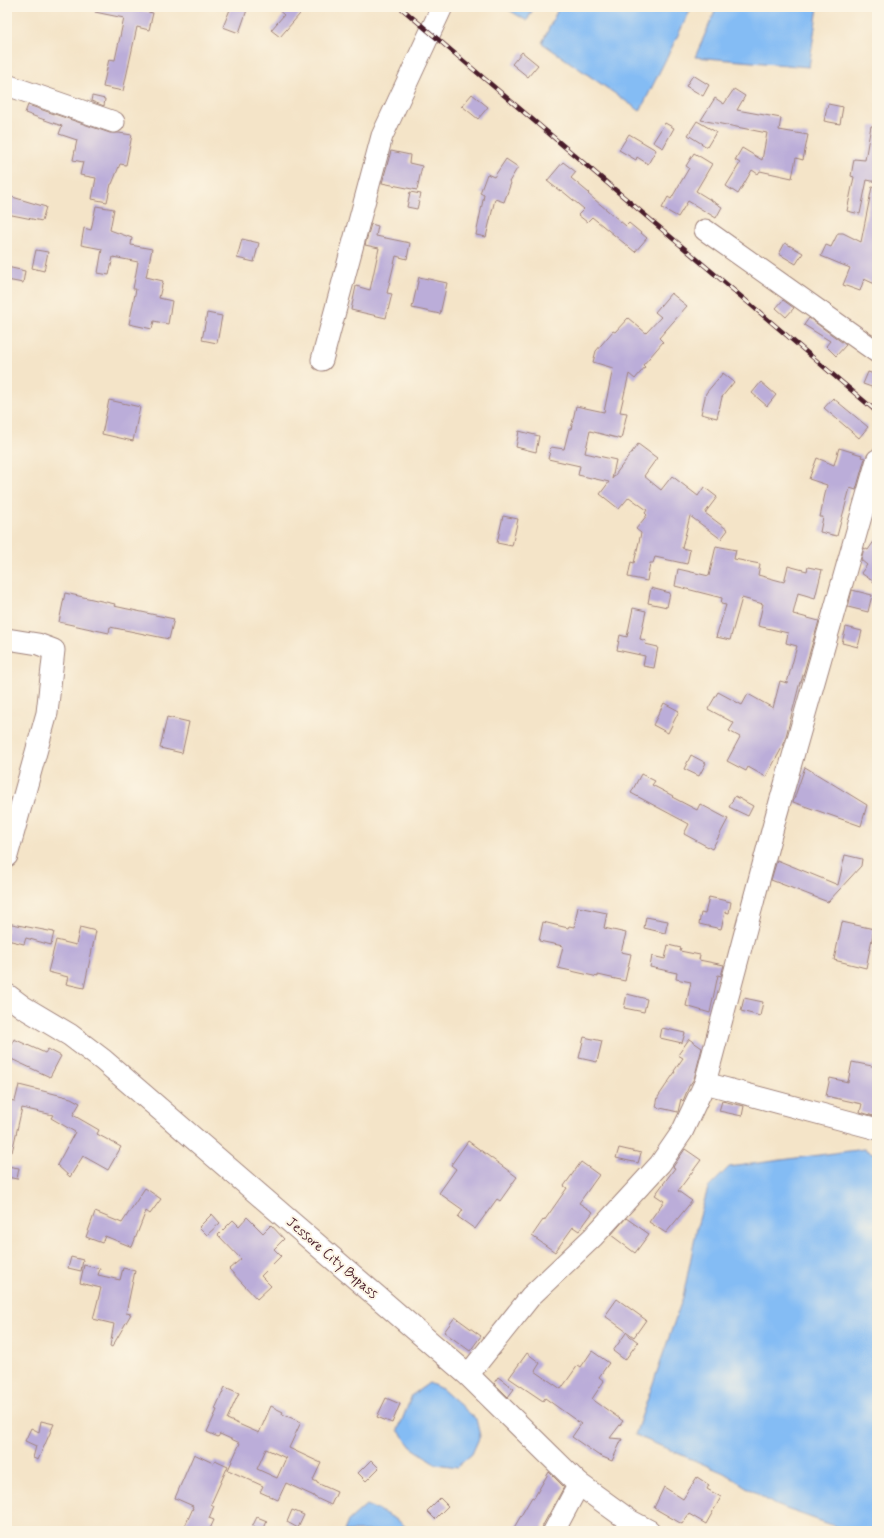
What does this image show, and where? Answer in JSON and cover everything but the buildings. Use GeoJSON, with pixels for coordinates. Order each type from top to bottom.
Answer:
{"type":"FeatureCollection","features":[{"type":"Feature","properties":{"kind":"highway","name":"Jessore City Bypass"},"geometry":{"type":"LineString","coordinates":[[7,995],[23,1007],[70,1035],[103,1060],[468,1375],[579,1484],[630,1521],[649,1531]]}},
{"type":"Feature","properties":{"kind":"street"},"geometry":{"type":"LineString","coordinates":[[322,360],[382,136],[442,7]]}},
{"type":"Feature","properties":{"kind":"street"},"geometry":{"type":"LineString","coordinates":[[7,85],[114,122]]}},
{"type":"Feature","properties":{"kind":"street"},"geometry":{"type":"LineString","coordinates":[[704,230],[877,352]]}},
{"type":"Feature","properties":{"kind":"street"},"geometry":{"type":"LineString","coordinates":[[468,1375],[531,1296],[593,1237],[660,1164],[682,1132],[705,1083],[776,816],[877,460]]}},
{"type":"Feature","properties":{"kind":"street"},"geometry":{"type":"LineString","coordinates":[[7,638],[38,644],[54,650],[47,713],[7,856]]}},
{"type":"Feature","properties":{"kind":"street"},"geometry":{"type":"LineString","coordinates":[[705,1083],[877,1129]]}},
{"type":"Feature","properties":{"kind":"street"},"geometry":{"type":"LineString","coordinates":[[554,1531],[579,1484]]}},
{"type":"Feature","properties":{"kind":"water"},"geometry":{"type":"Polygon","coordinates":[[[504,7],[534,7],[527,21],[504,7]]]}},
{"type":"Feature","properties":{"kind":"water"},"geometry":{"type":"Polygon","coordinates":[[[559,7],[692,7],[640,111],[542,43],[559,7]]]}},
{"type":"Feature","properties":{"kind":"water"},"geometry":{"type":"Polygon","coordinates":[[[717,7],[818,7],[809,67],[695,57],[717,7]]]}},
{"type":"Feature","properties":{"kind":"water"},"geometry":{"type":"Polygon","coordinates":[[[864,1149],[877,1155],[877,1531],[849,1531],[775,1505],[724,1473],[635,1435],[683,1297],[698,1223],[708,1188],[729,1167],[864,1149]]]}},
{"type":"Feature","properties":{"kind":"water"},"geometry":{"type":"Polygon","coordinates":[[[429,1383],[442,1389],[476,1419],[480,1436],[472,1454],[457,1467],[436,1464],[411,1447],[398,1430],[412,1395],[429,1383]]]}},
{"type":"Feature","properties":{"kind":"water"},"geometry":{"type":"Polygon","coordinates":[[[366,1505],[396,1519],[408,1531],[344,1531],[348,1521],[366,1505]]]}},
{"type":"Feature","properties":{"kind":"railway"},"geometry":{"type":"LineString","coordinates":[[400,7],[877,412]]}}]}
